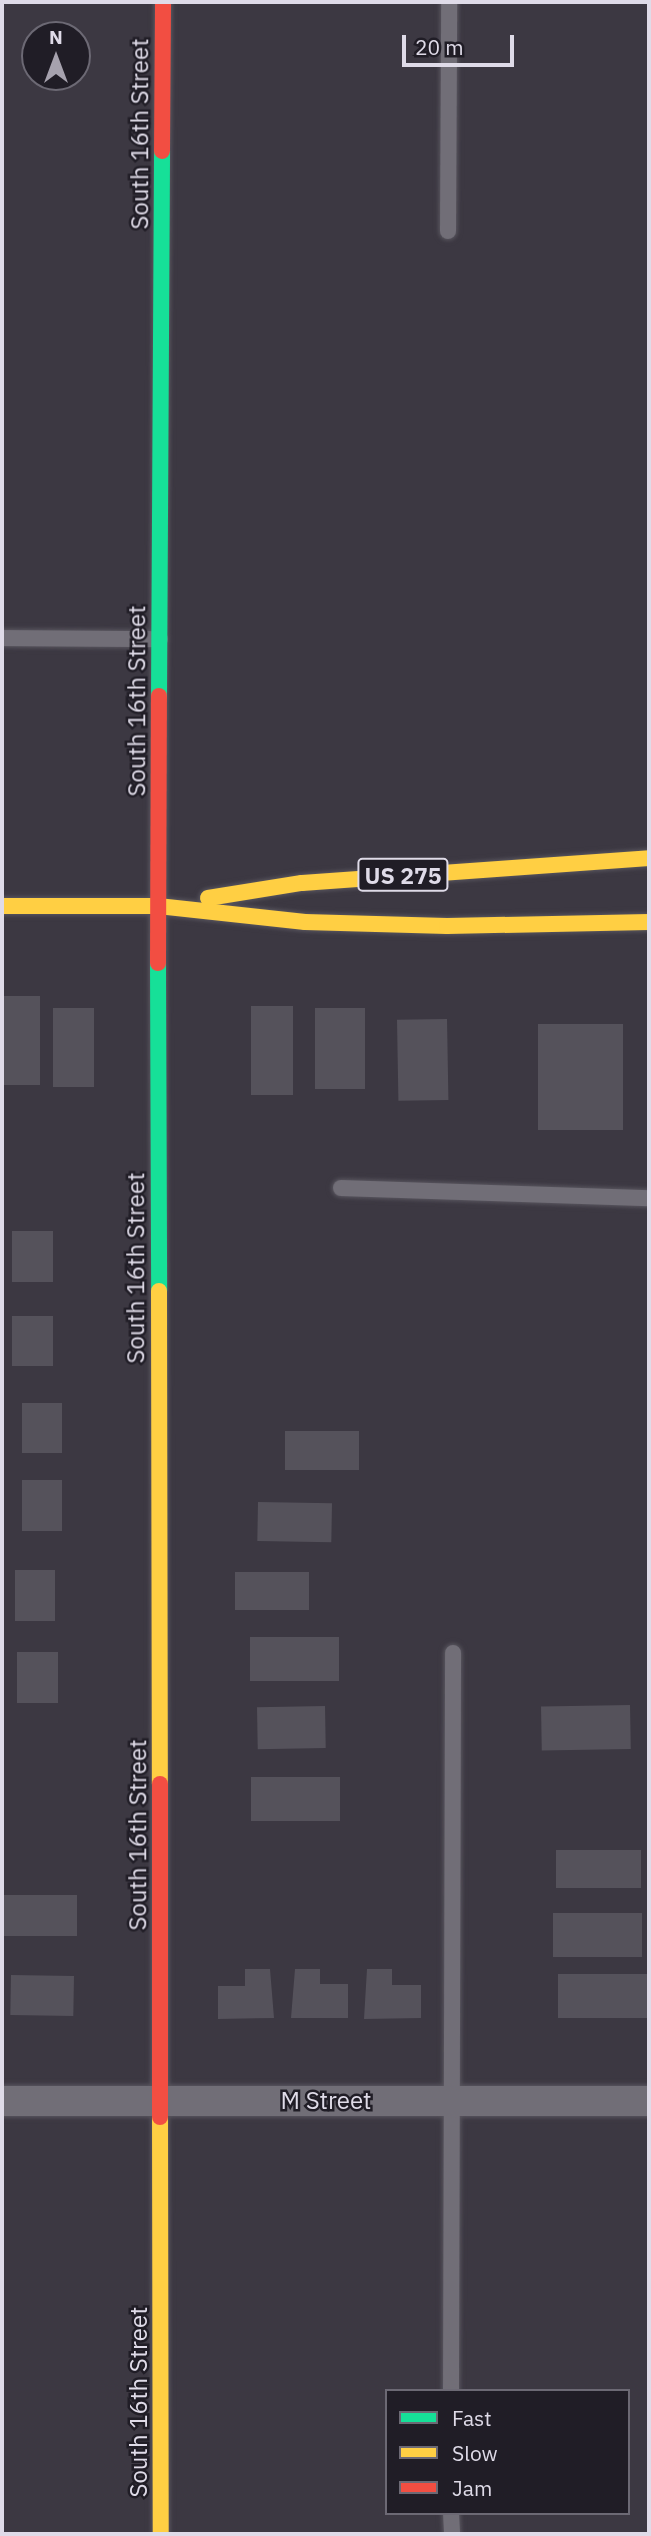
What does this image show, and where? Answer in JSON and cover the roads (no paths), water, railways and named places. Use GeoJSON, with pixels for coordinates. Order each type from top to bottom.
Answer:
{"type":"FeatureCollection","features":[{"type":"Feature","properties":{"kind":"street","name":"South 16th Street"},"geometry":{"type":"LineString","coordinates":[[161,2534],[158,906],[163,2]]}},
{"type":"Feature","properties":{"kind":"street","name":"US 275"},"geometry":{"type":"LineString","coordinates":[[158,906],[302,883],[649,858]]}},
{"type":"Feature","properties":{"kind":"street","name":"US 275"},"geometry":{"type":"LineString","coordinates":[[2,906],[158,906],[305,922],[447,926],[649,922]]}},
{"type":"Feature","properties":{"kind":"street","name":"M Street"},"geometry":{"type":"LineString","coordinates":[[2,2101],[649,2101]]}},
{"type":"Feature","properties":{"kind":"lane"},"geometry":{"type":"LineString","coordinates":[[448,231],[449,2]]}},
{"type":"Feature","properties":{"kind":"lane"},"geometry":{"type":"LineString","coordinates":[[2,638],[160,639]]}},
{"type":"Feature","properties":{"kind":"lane"},"geometry":{"type":"LineString","coordinates":[[341,1188],[649,1198]]}},
{"type":"Feature","properties":{"kind":"lane"},"geometry":{"type":"LineString","coordinates":[[451,2389],[453,1653]]}},
{"type":"Feature","properties":{"kind":"lane"},"geometry":{"type":"LineString","coordinates":[[452,2515],[452,2534]]}}]}
